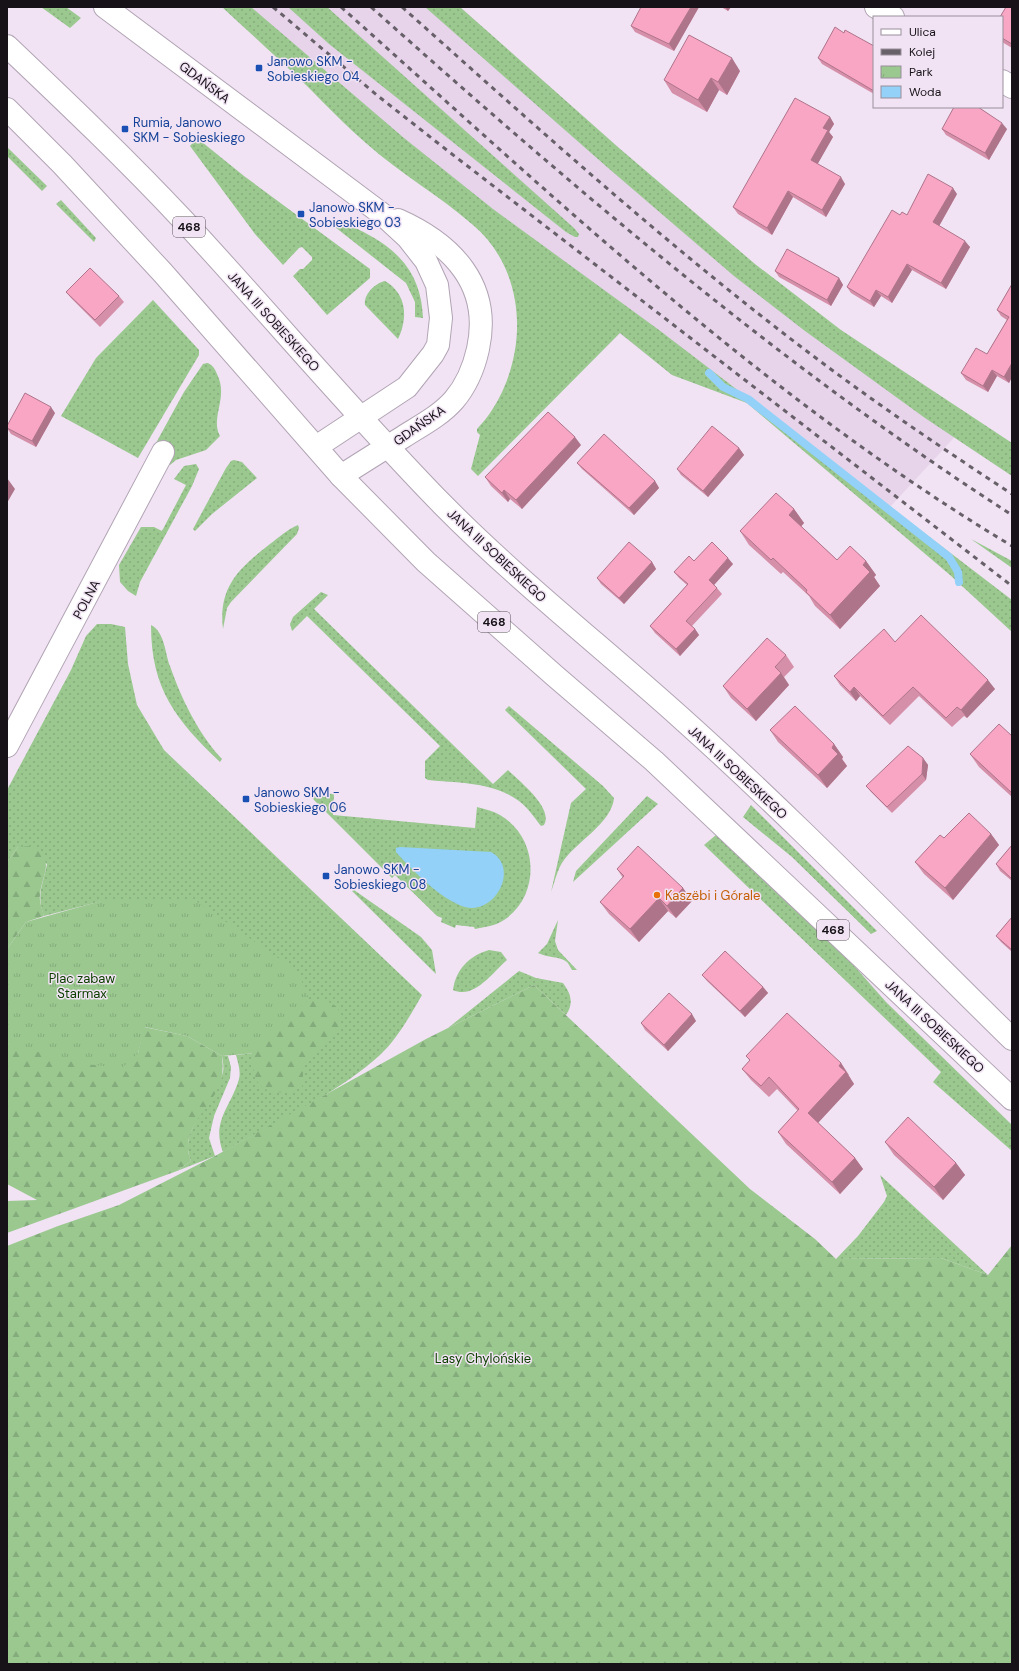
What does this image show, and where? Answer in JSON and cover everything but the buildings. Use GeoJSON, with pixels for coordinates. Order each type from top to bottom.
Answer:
{"type":"FeatureCollection","features":[{"type":"Feature","properties":{"kind":"main road","name":"GDAŃSKA"},"geometry":{"type":"LineString","coordinates":[[105,7],[382,214],[408,238],[429,267],[437,285],[439,296],[440,332],[438,345],[433,354],[407,386],[316,447]]}},
{"type":"Feature","properties":{"kind":"main road"},"geometry":{"type":"LineString","coordinates":[[876,7],[890,16]]}},
{"type":"Feature","properties":{"kind":"main road","name":"JANA III SOBIESKIEGO"},"geometry":{"type":"LineString","coordinates":[[7,46],[110,144],[161,196],[361,418],[496,557],[679,716],[741,773],[1012,1039]]}},
{"type":"Feature","properties":{"kind":"main road"},"geometry":{"type":"LineString","coordinates":[[1003,82],[1012,87]]}},
{"type":"Feature","properties":{"kind":"main road","name":"JANA III SOBIESKIEGO"},"geometry":{"type":"LineString","coordinates":[[7,109],[62,164],[131,238],[341,476],[426,562],[654,761],[1012,1099]]}},
{"type":"Feature","properties":{"kind":"main road","name":"GDAŃSKA"},"geometry":{"type":"LineString","coordinates":[[341,476],[433,419],[453,401],[468,378],[476,358],[480,341],[480,308],[472,281],[456,259],[439,244],[413,227],[382,214]]}},
{"type":"Feature","properties":{"kind":"main road","name":"POLNA"},"geometry":{"type":"LineString","coordinates":[[7,746],[163,452]]}},
{"type":"Feature","properties":{"kind":"shaded area"},"geometry":{"type":"Polygon","coordinates":[[[231,7],[460,7],[753,267],[962,429],[891,506],[876,512],[747,403],[671,374],[619,333],[231,7]]]}},
{"type":"Feature","properties":{"kind":"green space"},"geometry":{"type":"Polygon","coordinates":[[[41,7],[66,7],[81,18],[70,28],[41,7]]]}},
{"type":"Feature","properties":{"kind":"green space"},"geometry":{"type":"Polygon","coordinates":[[[222,7],[251,7],[404,138],[493,209],[659,330],[1012,600],[1012,632],[950,575],[747,403],[672,375],[620,333],[478,476],[471,469],[480,435],[477,432],[477,429],[487,418],[504,388],[512,364],[516,339],[517,313],[512,289],[504,265],[491,244],[473,225],[367,144],[296,75],[222,7]]]}},
{"type":"Feature","properties":{"kind":"green space"},"geometry":{"type":"Polygon","coordinates":[[[288,7],[327,7],[574,228],[579,234],[578,237],[566,232],[329,44],[288,7]]]}},
{"type":"Feature","properties":{"kind":"green space"},"geometry":{"type":"Polygon","coordinates":[[[425,7],[460,7],[619,148],[755,264],[841,330],[1012,443],[1012,476],[925,418],[805,331],[734,276],[425,7]]]}},
{"type":"Feature","properties":{"kind":"green space"},"geometry":{"type":"Polygon","coordinates":[[[197,138],[244,176],[370,269],[370,278],[327,315],[293,276],[312,260],[312,257],[302,247],[299,248],[283,265],[255,234],[190,146],[197,138]]]}},
{"type":"Feature","properties":{"kind":"green space"},"geometry":{"type":"Polygon","coordinates":[[[7,147],[47,186],[42,191],[7,156],[7,147]]]}},
{"type":"Feature","properties":{"kind":"green space"},"geometry":{"type":"Polygon","coordinates":[[[61,200],[96,238],[94,242],[56,204],[61,200]]]}},
{"type":"Feature","properties":{"kind":"green space"},"geometry":{"type":"Polygon","coordinates":[[[339,221],[372,236],[398,256],[408,268],[416,282],[421,299],[423,318],[415,317],[415,302],[406,283],[335,227],[339,221]]]}},
{"type":"Feature","properties":{"kind":"green space"},"geometry":{"type":"Polygon","coordinates":[[[385,281],[398,293],[404,307],[403,323],[398,339],[365,305],[366,297],[370,290],[377,284],[385,281]]]}},
{"type":"Feature","properties":{"kind":"green space"},"geometry":{"type":"Polygon","coordinates":[[[153,300],[199,350],[199,355],[138,458],[61,416],[96,358],[153,300]]]}},
{"type":"Feature","properties":{"kind":"green space"},"geometry":{"type":"Polygon","coordinates":[[[207,363],[214,369],[220,383],[221,399],[217,429],[220,436],[206,450],[176,460],[170,465],[168,464],[174,453],[156,443],[184,392],[203,364],[207,363]]]}},
{"type":"Feature","properties":{"kind":"green space"},"geometry":{"type":"Polygon","coordinates":[[[234,460],[242,462],[257,478],[212,514],[195,531],[193,529],[226,468],[231,461],[234,460]]]}},
{"type":"Feature","properties":{"kind":"green space"},"geometry":{"type":"Polygon","coordinates":[[[196,464],[199,469],[192,486],[140,582],[136,596],[128,591],[120,582],[119,565],[141,527],[154,527],[162,531],[186,485],[174,479],[184,466],[196,464]]]}},
{"type":"Feature","properties":{"kind":"green space"},"geometry":{"type":"Polygon","coordinates":[[[298,525],[299,528],[297,534],[231,602],[227,608],[223,629],[222,614],[224,601],[233,580],[240,570],[283,534],[298,525]]]}},
{"type":"Feature","properties":{"kind":"green space"},"geometry":{"type":"Polygon","coordinates":[[[971,539],[1012,561],[1012,568],[971,539]]]}},
{"type":"Feature","properties":{"kind":"green space"},"geometry":{"type":"Polygon","coordinates":[[[321,592],[328,595],[314,609],[493,784],[508,770],[520,781],[540,803],[546,818],[544,825],[541,826],[519,801],[498,790],[475,784],[428,780],[425,778],[425,761],[440,746],[307,616],[292,631],[290,624],[293,617],[321,592]]]}},
{"type":"Feature","properties":{"kind":"green space"},"geometry":{"type":"Polygon","coordinates":[[[97,624],[111,624],[125,627],[128,664],[137,705],[164,750],[422,995],[398,1035],[380,1055],[363,1069],[325,1095],[223,1152],[219,1131],[224,1114],[236,1089],[240,1076],[236,1055],[256,1053],[196,901],[102,901],[44,916],[40,896],[47,864],[18,847],[7,862],[7,790],[71,670],[86,636],[97,624]]]}},
{"type":"Feature","properties":{"kind":"green space"},"geometry":{"type":"Polygon","coordinates":[[[151,625],[156,628],[162,638],[168,661],[185,703],[198,727],[222,759],[220,762],[191,732],[169,702],[161,685],[156,668],[152,648],[151,625]]]}},
{"type":"Feature","properties":{"kind":"green space"},"geometry":{"type":"Polygon","coordinates":[[[509,706],[603,786],[614,798],[612,807],[601,823],[564,860],[558,871],[551,892],[571,803],[586,789],[505,710],[509,706]]]}},
{"type":"Feature","properties":{"kind":"green space"},"geometry":{"type":"Polygon","coordinates":[[[314,793],[334,794],[333,815],[475,828],[477,807],[500,815],[513,825],[522,838],[528,852],[530,867],[529,882],[524,896],[516,909],[504,920],[494,925],[475,929],[474,927],[456,925],[455,928],[441,922],[442,918],[437,916],[395,875],[392,878],[314,800],[312,797],[314,793]]]}},
{"type":"Feature","properties":{"kind":"green space"},"geometry":{"type":"Polygon","coordinates":[[[647,796],[658,804],[573,882],[576,871],[647,796]]]}},
{"type":"Feature","properties":{"kind":"green space"},"geometry":{"type":"Polygon","coordinates":[[[751,805],[877,931],[871,934],[792,857],[743,817],[751,805]]]}},
{"type":"Feature","properties":{"kind":"green space"},"geometry":{"type":"Polygon","coordinates":[[[716,835],[826,934],[886,1002],[1012,1125],[1012,1151],[933,1082],[941,1072],[704,845],[716,835]]]}},
{"type":"Feature","properties":{"kind":"green space"},"geometry":{"type":"Polygon","coordinates":[[[33,846],[40,852],[46,862],[40,897],[44,916],[26,922],[7,949],[7,862],[18,847],[33,846]]]}},
{"type":"Feature","properties":{"kind":"green space"},"geometry":{"type":"Polygon","coordinates":[[[354,890],[421,937],[432,950],[436,974],[352,891],[354,890]]]}},
{"type":"Feature","properties":{"kind":"green space","name":"Plac zabaw Starmax"},"geometry":{"type":"Polygon","coordinates":[[[101,901],[196,901],[298,972],[309,999],[271,1030],[256,1053],[222,1056],[187,1036],[145,1027],[138,1053],[122,1068],[76,1063],[7,1043],[7,949],[26,922],[101,901]]]}},
{"type":"Feature","properties":{"kind":"green space"},"geometry":{"type":"Polygon","coordinates":[[[558,920],[555,941],[558,950],[577,970],[572,970],[568,963],[564,960],[538,953],[547,944],[558,920]]]}},
{"type":"Feature","properties":{"kind":"green space"},"geometry":{"type":"Polygon","coordinates":[[[489,950],[501,952],[507,960],[476,988],[461,992],[453,990],[457,976],[465,964],[475,956],[489,950]]]}},
{"type":"Feature","properties":{"kind":"green space"},"geometry":{"type":"Polygon","coordinates":[[[519,971],[536,978],[563,983],[570,995],[571,1003],[566,1015],[534,985],[448,1028],[519,971]]]}},
{"type":"Feature","properties":{"kind":"green space","name":"Lasy Chylońskie"},"geometry":{"type":"Polygon","coordinates":[[[534,985],[750,1189],[815,1239],[836,1259],[941,1258],[988,1275],[1012,1245],[1012,1664],[7,1664],[7,1246],[58,1226],[119,1205],[215,1156],[426,1039],[534,985]]]}},
{"type":"Feature","properties":{"kind":"green space"},"geometry":{"type":"Polygon","coordinates":[[[309,999],[325,1001],[336,1006],[341,1017],[340,1025],[330,1039],[308,1059],[304,1065],[302,1087],[285,1092],[266,1089],[257,1081],[253,1067],[252,1053],[256,1053],[271,1030],[309,999]]]}},
{"type":"Feature","properties":{"kind":"green space"},"geometry":{"type":"Polygon","coordinates":[[[144,1027],[187,1036],[222,1056],[222,1077],[220,1084],[192,1130],[189,1140],[188,1150],[191,1161],[177,1171],[7,1233],[7,1201],[37,1200],[7,1184],[7,1043],[138,1053],[144,1027]]]}},
{"type":"Feature","properties":{"kind":"green space"},"geometry":{"type":"Polygon","coordinates":[[[222,1056],[228,1056],[231,1067],[230,1078],[214,1116],[209,1138],[215,1156],[177,1171],[191,1161],[188,1149],[189,1138],[199,1116],[219,1083],[223,1070],[222,1056]]]}},
{"type":"Feature","properties":{"kind":"green space"},"geometry":{"type":"Polygon","coordinates":[[[880,1175],[988,1275],[941,1258],[836,1259],[858,1236],[884,1202],[887,1196],[880,1175]]]}},
{"type":"Feature","properties":{"kind":"water"},"geometry":{"type":"Polygon","coordinates":[[[396,848],[491,852],[499,859],[503,868],[503,879],[500,888],[494,897],[486,904],[476,908],[465,907],[446,898],[428,884],[396,852],[396,848]]]}},
{"type":"Feature","properties":{"kind":"waterway"},"geometry":{"type":"LineString","coordinates":[[709,373],[723,387],[748,399],[949,557],[958,572],[959,582]]}},
{"type":"Feature","properties":{"kind":"railway"},"geometry":{"type":"LineString","coordinates":[[273,7],[378,96],[448,151],[1012,586]]}},
{"type":"Feature","properties":{"kind":"railway"},"geometry":{"type":"LineString","coordinates":[[341,7],[582,222],[747,361],[833,426],[921,488],[1012,546]]}},
{"type":"Feature","properties":{"kind":"railway"},"geometry":{"type":"LineString","coordinates":[[371,7],[603,209],[682,274],[844,399],[927,458],[1012,515]]}},
{"type":"Feature","properties":{"kind":"railway"},"geometry":{"type":"LineString","coordinates":[[402,7],[647,223],[748,306],[878,403],[1012,494]]}},
{"type":"Feature","properties":{"kind":"place","name":"Janowo SKM - Sobieskiego 04"},"geometry":{"type":"Point","coordinates":[259,68]}},
{"type":"Feature","properties":{"kind":"place","name":"Rumia, Janowo SKM - Sobieskiego"},"geometry":{"type":"Point","coordinates":[125,129]}},
{"type":"Feature","properties":{"kind":"place","name":"Janowo SKM - Sobieskiego 03"},"geometry":{"type":"Point","coordinates":[301,214]}},
{"type":"Feature","properties":{"kind":"place","name":"Janowo SKM - Sobieskiego 06"},"geometry":{"type":"Point","coordinates":[246,799]}},
{"type":"Feature","properties":{"kind":"place","name":"Janowo SKM - Sobieskiego 08"},"geometry":{"type":"Point","coordinates":[326,876]}},
{"type":"Feature","properties":{"kind":"place","name":"Kaszëbi i Górale"},"geometry":{"type":"Point","coordinates":[657,895]}}]}
